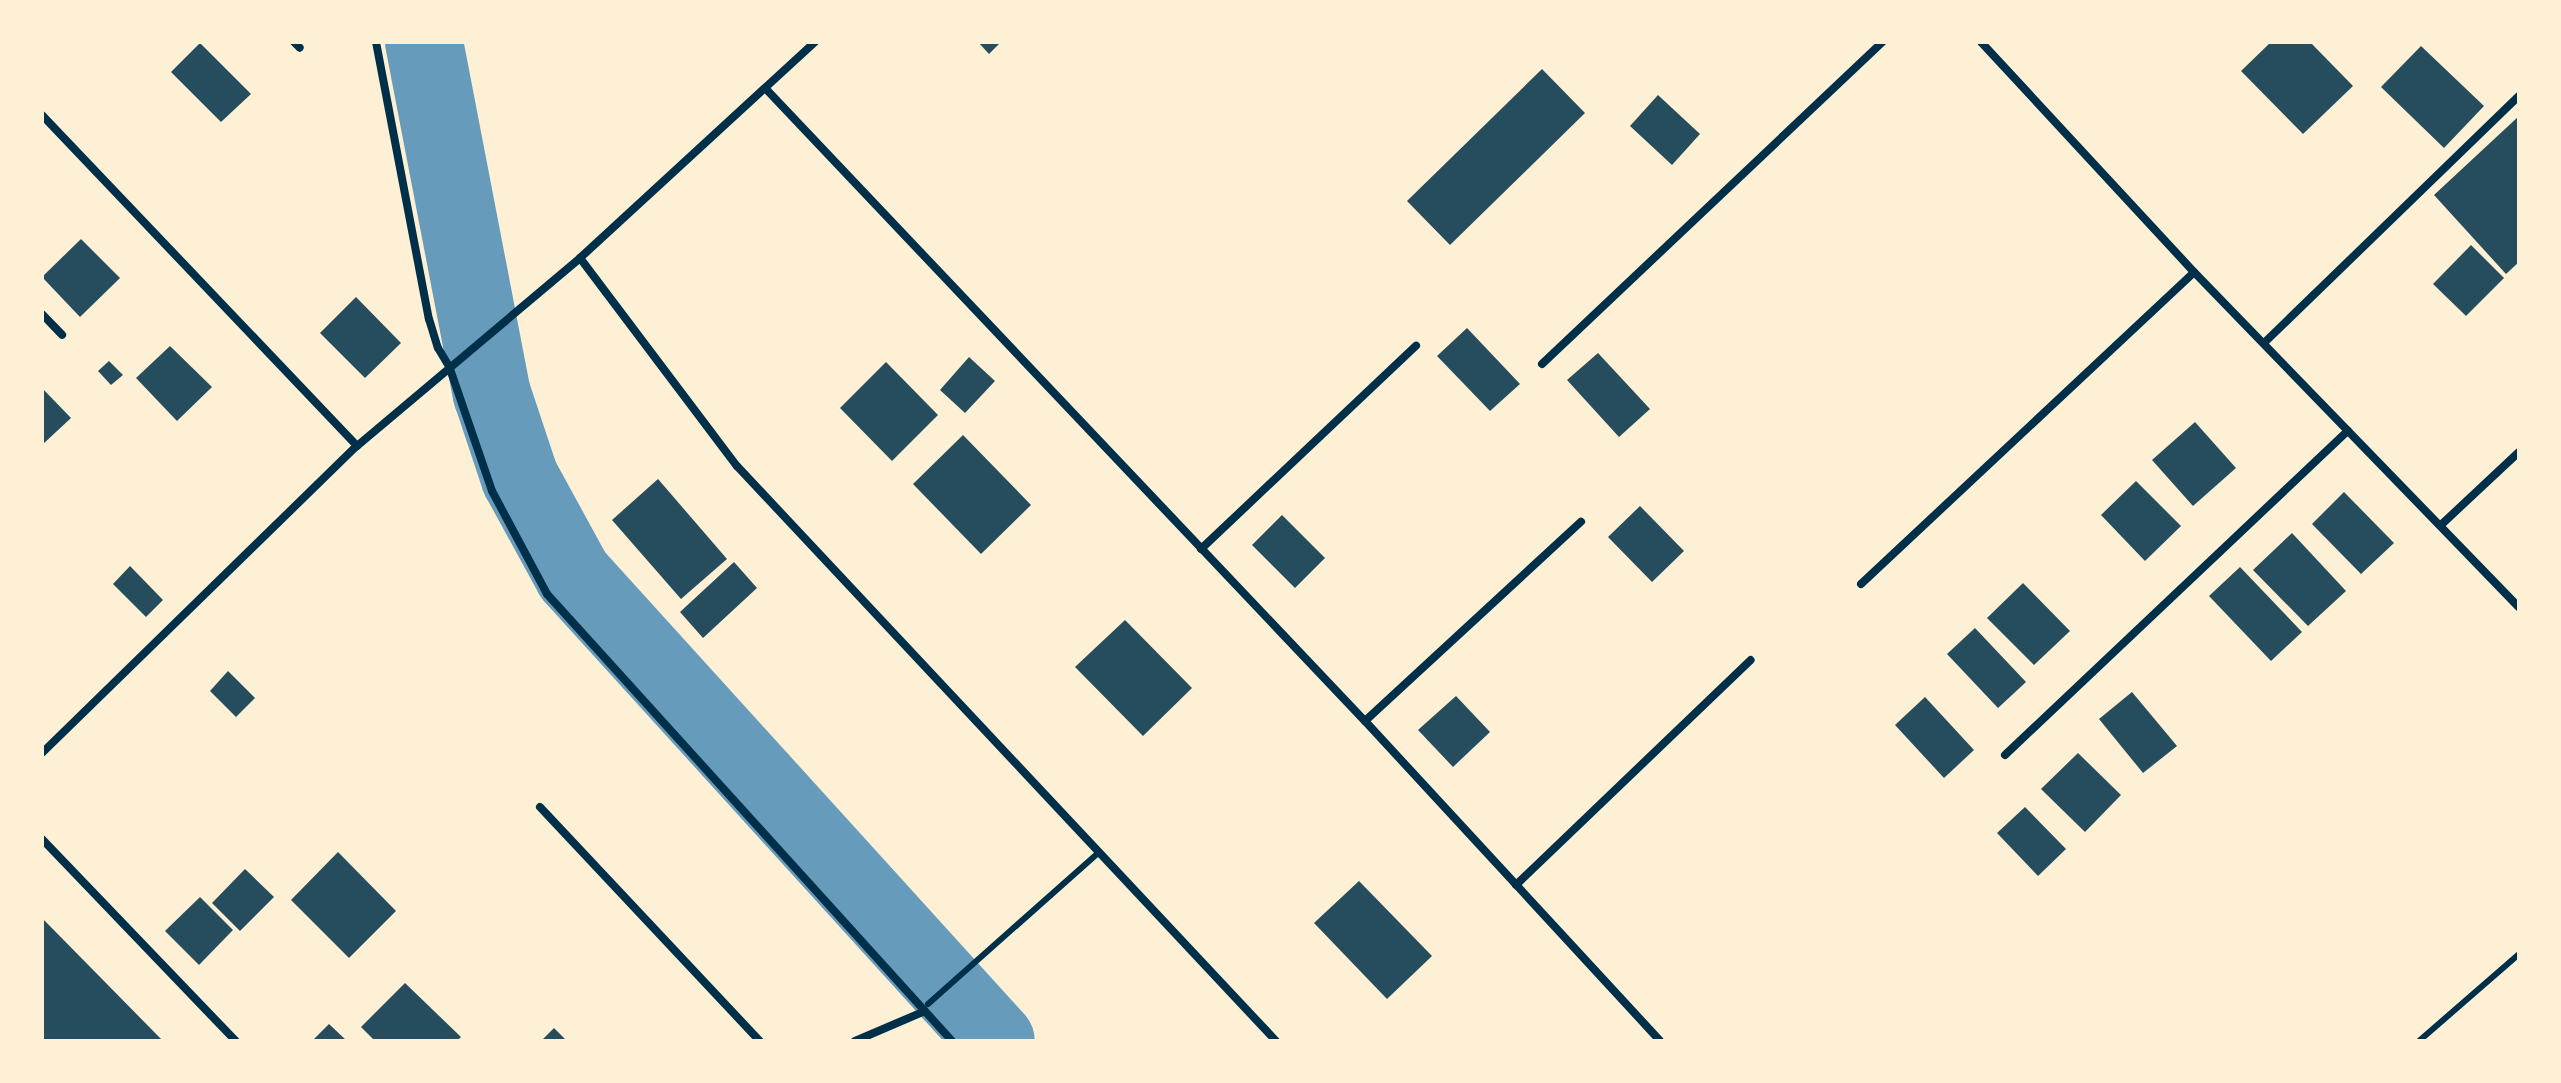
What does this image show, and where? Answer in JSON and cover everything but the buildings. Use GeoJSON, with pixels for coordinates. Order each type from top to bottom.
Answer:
{"type":"FeatureCollection","features":[{"type":"Feature","properties":{"kind":"street"},"geometry":{"type":"LineString","coordinates":[[376,42],[429,319],[438,348],[449,366],[492,491],[547,594],[927,1008],[952,1041]]}},
{"type":"Feature","properties":{"kind":"street"},"geometry":{"type":"LineString","coordinates":[[42,753],[357,446],[580,258],[815,42]]}},
{"type":"Feature","properties":{"kind":"street"},"geometry":{"type":"LineString","coordinates":[[1542,364],[1882,42]]}},
{"type":"Feature","properties":{"kind":"street"},"geometry":{"type":"LineString","coordinates":[[1981,42],[2194,272],[2442,524],[2519,607]]}},
{"type":"Feature","properties":{"kind":"street"},"geometry":{"type":"LineString","coordinates":[[766,89],[1365,721],[1660,1041]]}},
{"type":"Feature","properties":{"kind":"street"},"geometry":{"type":"LineString","coordinates":[[2264,343],[2519,96]]}},
{"type":"Feature","properties":{"kind":"street"},"geometry":{"type":"LineString","coordinates":[[42,115],[357,446]]}},
{"type":"Feature","properties":{"kind":"street"},"geometry":{"type":"LineString","coordinates":[[580,258],[737,466],[1276,1041]]}},
{"type":"Feature","properties":{"kind":"street"},"geometry":{"type":"LineString","coordinates":[[1861,584],[2194,272]]}},
{"type":"Feature","properties":{"kind":"street"},"geometry":{"type":"LineString","coordinates":[[42,314],[62,335]]}},
{"type":"Feature","properties":{"kind":"street"},"geometry":{"type":"LineString","coordinates":[[1201,549],[1416,346]]}},
{"type":"Feature","properties":{"kind":"street"},"geometry":{"type":"LineString","coordinates":[[2005,755],[2348,431]]}},
{"type":"Feature","properties":{"kind":"street"},"geometry":{"type":"LineString","coordinates":[[2442,524],[2519,452]]}},
{"type":"Feature","properties":{"kind":"street"},"geometry":{"type":"LineString","coordinates":[[1365,721],[1581,522]]}},
{"type":"Feature","properties":{"kind":"street"},"geometry":{"type":"LineString","coordinates":[[1516,885],[1751,660]]}},
{"type":"Feature","properties":{"kind":"street"},"geometry":{"type":"LineString","coordinates":[[540,807],[760,1041]]}},
{"type":"Feature","properties":{"kind":"street"},"geometry":{"type":"LineString","coordinates":[[42,839],[236,1041]]}},
{"type":"Feature","properties":{"kind":"street"},"geometry":{"type":"LineString","coordinates":[[855,1041],[927,1008]]}},
{"type":"Feature","properties":{"kind":"lane"},"geometry":{"type":"LineString","coordinates":[[927,1008],[1099,852]]}},
{"type":"Feature","properties":{"kind":"lane"},"geometry":{"type":"LineString","coordinates":[[2419,1041],[2519,954]]}},
{"type":"Feature","properties":{"kind":"waterway"},"geometry":{"type":"LineString","coordinates":[[424,42],[492,394],[520,478],[573,575],[996,1041]]}}]}
